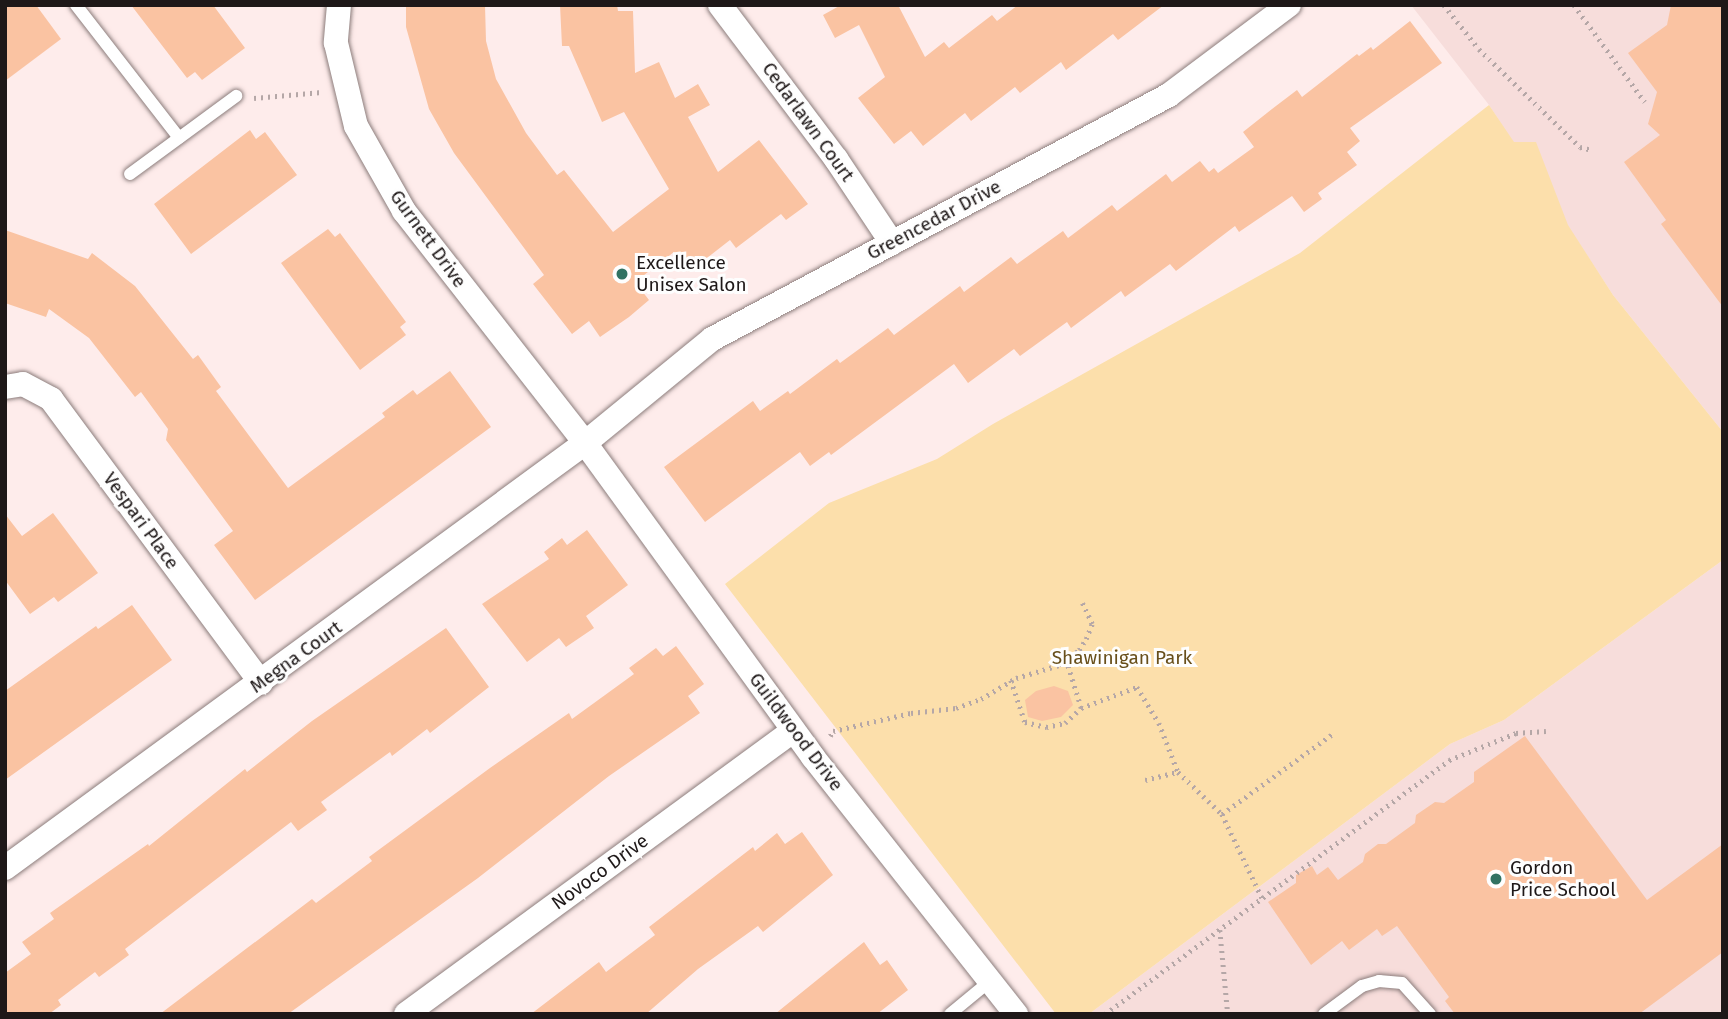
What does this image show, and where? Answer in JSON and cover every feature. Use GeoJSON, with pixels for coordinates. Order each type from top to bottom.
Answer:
{"type":"FeatureCollection","features":[{"type":"Feature","properties":{"kind":"street","name":"Gurnett Drive"},"geometry":{"type":"LineString","coordinates":[[339,5],[336,43],[356,126],[404,211],[585,443]]}},
{"type":"Feature","properties":{"kind":"street","name":"Cedarlawn Court"},"geometry":{"type":"LineString","coordinates":[[720,5],[836,159],[892,243]]}},
{"type":"Feature","properties":{"kind":"street","name":"Greencedar Drive"},"geometry":{"type":"LineString","coordinates":[[585,443],[712,340],[1169,95],[1289,5]]}},
{"type":"Feature","properties":{"kind":"street","name":"Vespari Place"},"geometry":{"type":"LineString","coordinates":[[5,387],[23,384],[51,399],[261,682]]}},
{"type":"Feature","properties":{"kind":"street","name":"Megna Court"},"geometry":{"type":"LineString","coordinates":[[5,869],[585,443]]}},
{"type":"Feature","properties":{"kind":"street","name":"Guildwood Drive"},"geometry":{"type":"LineString","coordinates":[[585,443],[793,731],[1016,1014]]}},
{"type":"Feature","properties":{"kind":"street","name":"Novoco Drive"},"geometry":{"type":"LineString","coordinates":[[406,1014],[793,731]]}},
{"type":"Feature","properties":{"kind":"lane"},"geometry":{"type":"LineString","coordinates":[[76,5],[179,138]]}},
{"type":"Feature","properties":{"kind":"lane"},"geometry":{"type":"LineString","coordinates":[[130,174],[236,96]]}},
{"type":"Feature","properties":{"kind":"lane"},"geometry":{"type":"LineString","coordinates":[[950,1014],[990,981]]}},
{"type":"Feature","properties":{"kind":"lane"},"geometry":{"type":"LineString","coordinates":[[1324,1014],[1362,986],[1379,981],[1402,983],[1430,1014]]}},
{"type":"Feature","properties":{"kind":"path"},"geometry":{"type":"LineString","coordinates":[[1444,5],[1479,49],[1580,147],[1592,150]]}},
{"type":"Feature","properties":{"kind":"path"},"geometry":{"type":"LineString","coordinates":[[1574,5],[1645,102]]}},
{"type":"Feature","properties":{"kind":"path"},"geometry":{"type":"LineString","coordinates":[[236,96],[252,98],[347,89]]}},
{"type":"Feature","properties":{"kind":"path"},"geometry":{"type":"LineString","coordinates":[[813,757],[833,731],[911,713],[956,708],[981,699],[1011,680],[1066,660],[1079,650],[1091,624],[1082,603]]}},
{"type":"Feature","properties":{"kind":"path"},"geometry":{"type":"LineString","coordinates":[[1066,660],[1081,708]]}},
{"type":"Feature","properties":{"kind":"path"},"geometry":{"type":"LineString","coordinates":[[1011,680],[1025,722],[1046,727],[1065,723],[1081,708],[1137,687],[1159,723],[1178,772],[1222,814],[1262,898]]}},
{"type":"Feature","properties":{"kind":"path"},"geometry":{"type":"LineString","coordinates":[[1105,1014],[1449,760],[1516,733],[1546,731]]}},
{"type":"Feature","properties":{"kind":"path"},"geometry":{"type":"LineString","coordinates":[[1222,814],[1334,733]]}},
{"type":"Feature","properties":{"kind":"path"},"geometry":{"type":"LineString","coordinates":[[1145,780],[1178,772]]}},
{"type":"Feature","properties":{"kind":"path"},"geometry":{"type":"LineString","coordinates":[[1220,929],[1228,1014]]}},
{"type":"Feature","properties":{"kind":"shaded area"},"geometry":{"type":"Polygon","coordinates":[[[1411,5],[1723,5],[1723,432],[1613,295],[1489,105],[1411,5]]]}},
{"type":"Feature","properties":{"kind":"shaded area","name":"Gordon Price School"},"geometry":{"type":"Polygon","coordinates":[[[1723,560],[1723,1014],[1089,1014],[1450,744],[1504,720],[1723,560]]]}},
{"type":"Feature","properties":{"kind":"green space","name":"Shawinigan Park"},"geometry":{"type":"Polygon","coordinates":[[[1489,105],[1514,142],[1536,142],[1568,225],[1613,295],[1723,432],[1723,560],[1504,720],[1450,744],[1089,1014],[1056,1014],[725,584],[829,503],[937,459],[993,424],[1300,253],[1489,105]]]}},
{"type":"Feature","properties":{"kind":"building"},"geometry":{"type":"Polygon","coordinates":[[[5,5],[36,5],[61,39],[5,81],[5,5]]]}},
{"type":"Feature","properties":{"kind":"building"},"geometry":{"type":"Polygon","coordinates":[[[131,5],[213,5],[245,48],[202,80],[195,72],[187,78],[131,5]]]}},
{"type":"Feature","properties":{"kind":"building"},"geometry":{"type":"Polygon","coordinates":[[[406,5],[485,5],[486,41],[496,79],[526,133],[557,175],[564,170],[613,232],[669,189],[624,112],[602,122],[569,46],[562,46],[560,5],[617,5],[618,11],[633,11],[635,73],[659,62],[675,98],[698,84],[710,105],[688,117],[718,172],[759,140],[808,204],[786,220],[781,214],[736,248],[730,240],[689,272],[674,252],[635,282],[649,300],[629,317],[600,337],[589,321],[572,334],[533,284],[544,275],[454,153],[429,109],[406,27],[406,5]]]}},
{"type":"Feature","properties":{"kind":"building"},"geometry":{"type":"Polygon","coordinates":[[[841,5],[898,5],[925,57],[944,42],[949,48],[992,15],[997,21],[1018,5],[1164,5],[1118,40],[1113,34],[1066,70],[1061,62],[1020,93],[1015,87],[971,121],[965,113],[923,146],[911,131],[894,144],[858,98],[885,77],[859,25],[835,38],[823,15],[841,5]]]}},
{"type":"Feature","properties":{"kind":"building"},"geometry":{"type":"Polygon","coordinates":[[[1671,5],[1723,5],[1723,307],[1661,224],[1666,220],[1624,162],[1660,135],[1648,124],[1657,92],[1628,53],[1667,25],[1671,5]]]}},
{"type":"Feature","properties":{"kind":"building"},"geometry":{"type":"Polygon","coordinates":[[[1410,21],[1442,63],[1350,128],[1360,141],[1347,152],[1357,165],[1318,193],[1322,199],[1304,212],[1292,196],[1239,232],[1235,226],[1176,271],[1170,264],[1125,297],[1121,291],[1071,328],[1067,322],[1020,356],[1014,349],[968,383],[954,364],[831,455],[829,452],[810,466],[800,452],[705,522],[664,467],[753,401],[760,411],[788,391],[790,394],[837,359],[840,363],[888,328],[894,335],[960,286],[964,292],[1011,257],[1017,264],[1063,231],[1068,238],[1112,205],[1117,211],[1166,174],[1172,182],[1200,161],[1209,172],[1214,168],[1218,173],[1254,147],[1243,132],[1272,109],[1297,90],[1302,97],[1357,54],[1359,56],[1371,47],[1373,50],[1410,21]]]}},
{"type":"Feature","properties":{"kind":"building"},"geometry":{"type":"Polygon","coordinates":[[[250,130],[256,139],[265,132],[297,175],[191,254],[154,204],[250,130]]]}},
{"type":"Feature","properties":{"kind":"building"},"geometry":{"type":"Polygon","coordinates":[[[328,229],[335,237],[340,233],[406,322],[400,327],[406,335],[360,370],[281,263],[328,229]]]}},
{"type":"Feature","properties":{"kind":"building"},"geometry":{"type":"Polygon","coordinates":[[[5,230],[88,259],[92,253],[135,286],[193,359],[198,355],[221,387],[216,391],[288,488],[385,417],[382,413],[413,390],[417,395],[450,371],[491,427],[255,600],[214,545],[233,531],[166,440],[168,429],[141,392],[135,397],[89,338],[49,309],[46,317],[5,303],[5,230]]]}},
{"type":"Feature","properties":{"kind":"building"},"geometry":{"type":"Polygon","coordinates":[[[53,513],[98,573],[58,602],[54,597],[30,614],[5,580],[5,514],[22,536],[53,513]]]}},
{"type":"Feature","properties":{"kind":"building"},"geometry":{"type":"Polygon","coordinates":[[[587,530],[628,585],[586,616],[594,628],[566,647],[559,638],[527,662],[482,604],[549,559],[544,552],[562,538],[567,545],[587,530]]]}},
{"type":"Feature","properties":{"kind":"building"},"geometry":{"type":"Polygon","coordinates":[[[132,605],[172,660],[5,780],[5,691],[96,626],[98,629],[132,605]]]}},
{"type":"Feature","properties":{"kind":"building"},"geometry":{"type":"Polygon","coordinates":[[[446,628],[489,687],[430,733],[427,729],[392,756],[390,752],[321,802],[327,810],[298,831],[291,822],[125,949],[129,955],[99,977],[95,972],[58,1000],[61,1005],[49,1014],[5,1014],[5,973],[31,954],[22,942],[54,919],[50,913],[148,844],[149,846],[245,769],[247,772],[312,721],[446,628]]]}},
{"type":"Feature","properties":{"kind":"building"},"geometry":{"type":"Polygon","coordinates":[[[676,646],[704,684],[688,696],[700,713],[609,776],[478,878],[288,1014],[160,1014],[312,899],[316,903],[372,861],[369,857],[490,768],[569,713],[572,719],[634,674],[629,668],[656,648],[663,656],[676,646]]]}},
{"type":"Feature","properties":{"kind":"building"},"geometry":{"type":"Polygon","coordinates":[[[1054,686],[1068,691],[1073,705],[1061,717],[1042,721],[1028,717],[1025,700],[1036,691],[1054,686]]]}},
{"type":"Feature","properties":{"kind":"building"},"geometry":{"type":"Polygon","coordinates":[[[1525,736],[1647,900],[1723,844],[1723,952],[1639,1014],[1455,1014],[1445,1001],[1449,997],[1397,926],[1382,936],[1377,929],[1349,950],[1342,941],[1311,965],[1268,902],[1296,883],[1296,875],[1312,866],[1317,875],[1328,867],[1338,880],[1363,862],[1365,854],[1378,844],[1386,844],[1415,823],[1416,815],[1435,802],[1444,803],[1474,782],[1474,772],[1525,736]]]}},
{"type":"Feature","properties":{"kind":"building"},"geometry":{"type":"Polygon","coordinates":[[[802,832],[833,875],[763,932],[758,926],[698,969],[646,1014],[531,1014],[599,962],[606,972],[655,935],[649,927],[753,847],[755,851],[777,833],[785,844],[802,832]]]}},
{"type":"Feature","properties":{"kind":"building"},"geometry":{"type":"Polygon","coordinates":[[[864,942],[880,965],[887,960],[908,990],[877,1014],[775,1014],[864,942]]]}},
{"type":"Feature","properties":{"kind":"place","name":"Excellence Unisex Salon"},"geometry":{"type":"Point","coordinates":[622,274]}},
{"type":"Feature","properties":{"kind":"place","name":"Gordon Price School"},"geometry":{"type":"Point","coordinates":[1496,879]}}]}
